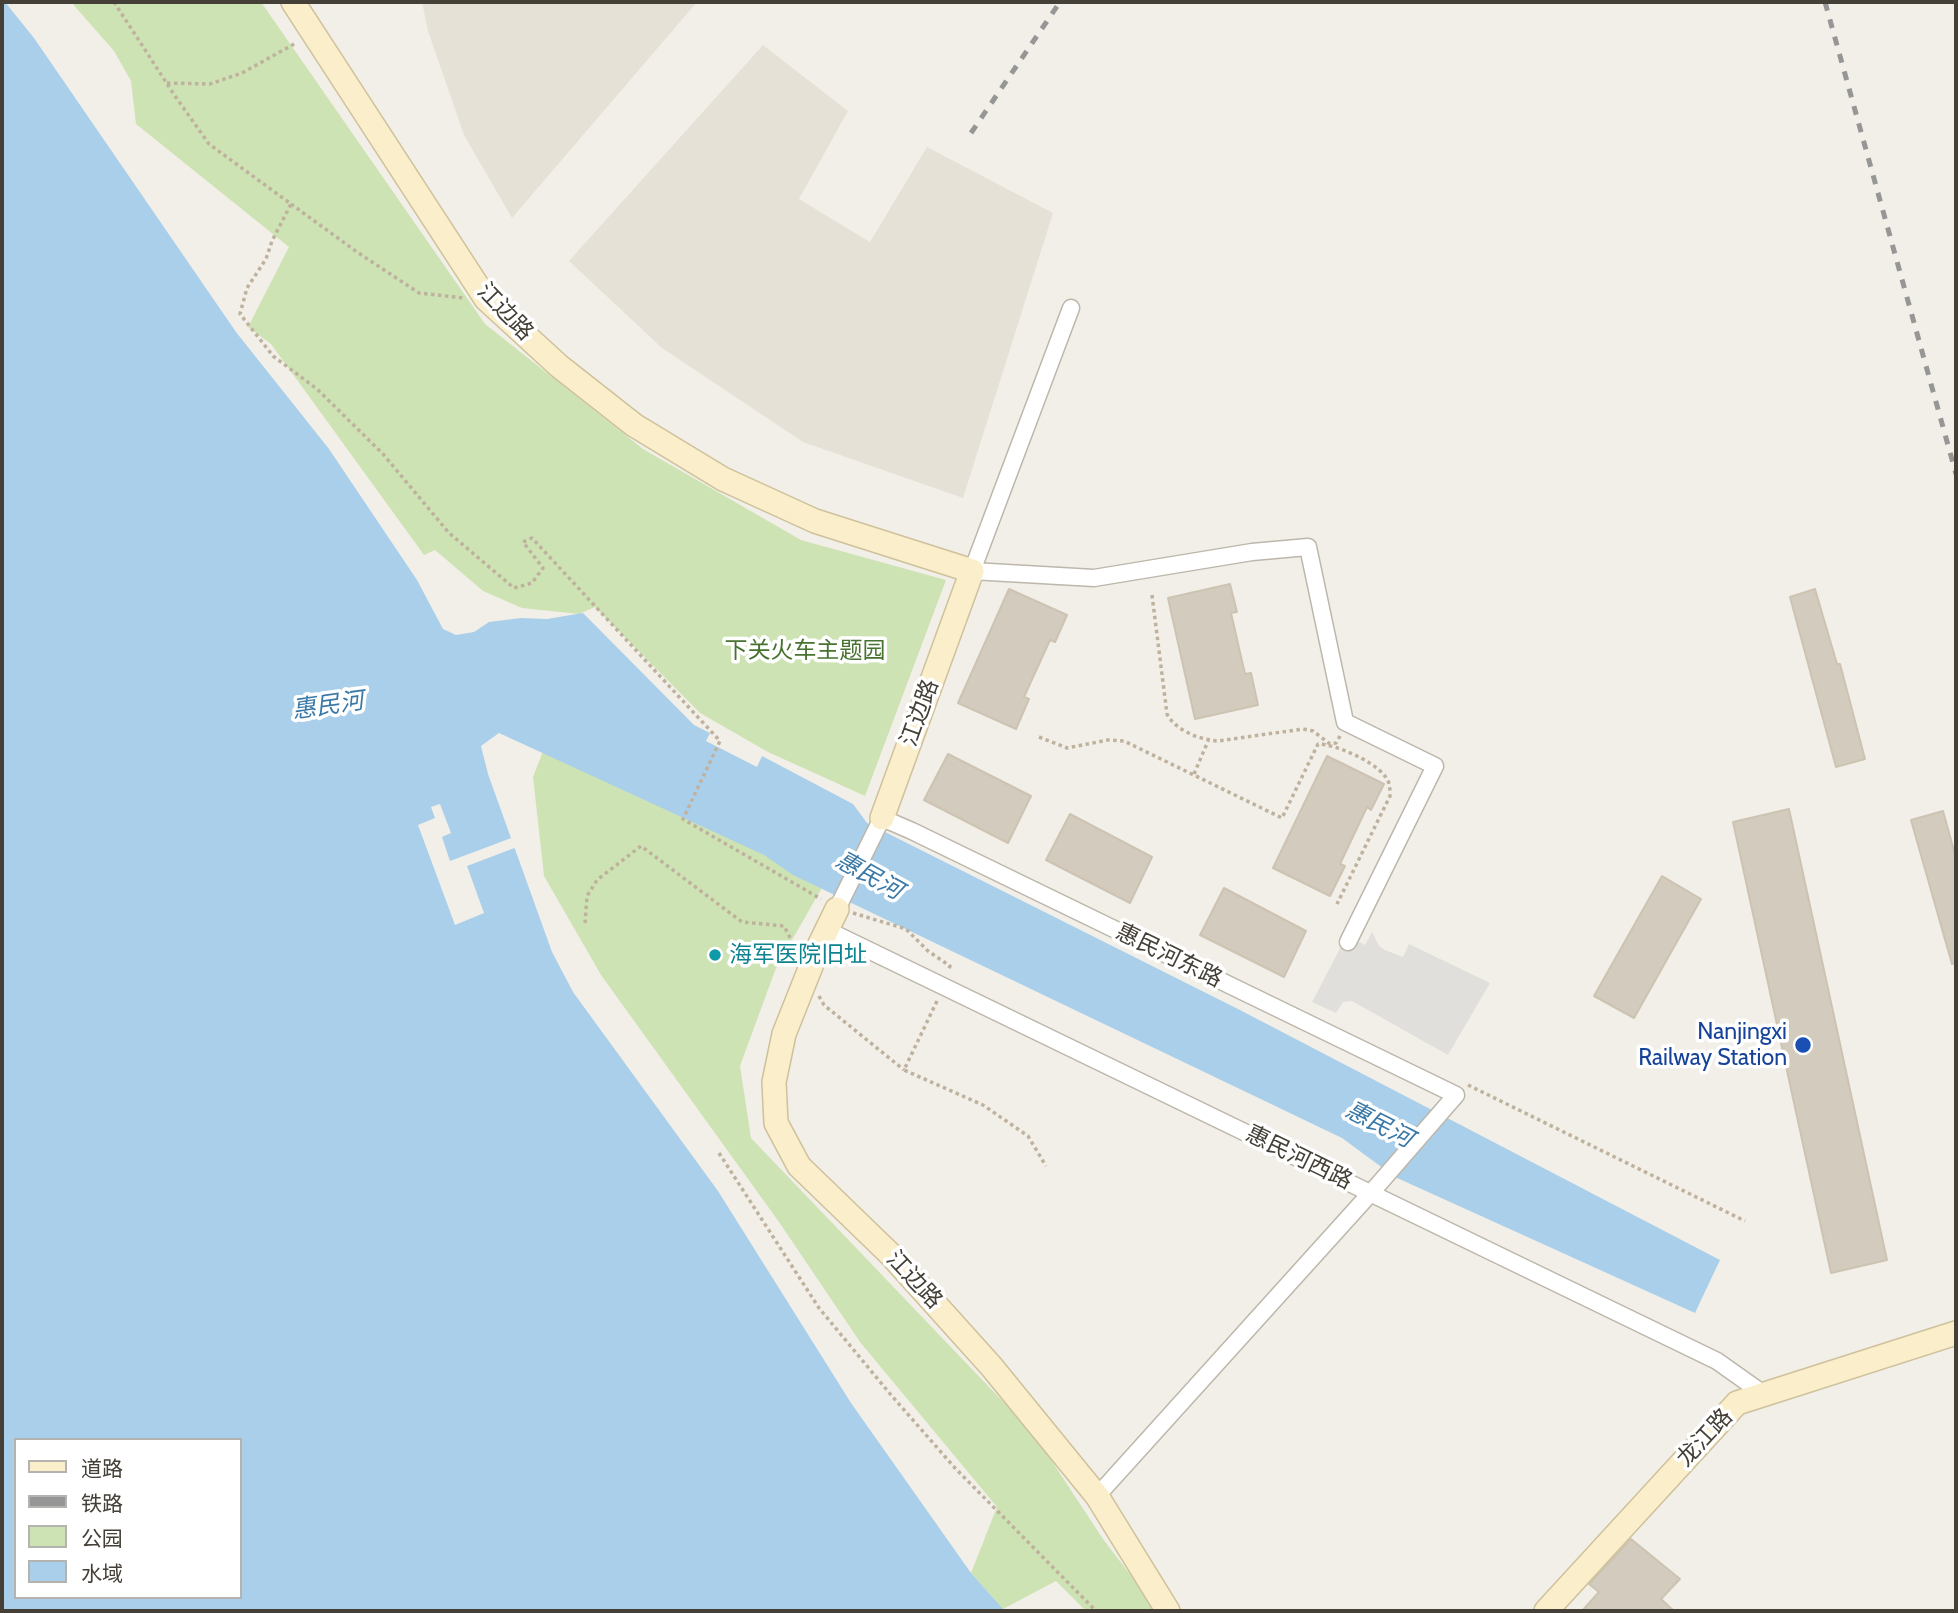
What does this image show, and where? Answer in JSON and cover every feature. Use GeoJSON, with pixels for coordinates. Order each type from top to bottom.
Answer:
{"type":"FeatureCollection","features":[{"type":"Feature","properties":{"kind":"street","name":"江边路"},"geometry":{"type":"LineString","coordinates":[[293,2],[486,299],[559,366],[634,425],[723,479],[815,521],[972,571],[882,818],[837,909],[783,1034],[774,1082],[776,1123],[799,1166],[891,1255],[955,1325],[1097,1496],[1168,1611]]}},
{"type":"Feature","properties":{"kind":"street"},"geometry":{"type":"LineString","coordinates":[[1071,307],[972,571],[1094,578],[1252,552],[1308,547],[1347,723],[1435,766],[1348,942]]}},
{"type":"Feature","properties":{"kind":"street","name":"惠民河东路"},"geometry":{"type":"LineString","coordinates":[[882,818],[1452,1100],[1374,1190]]}},
{"type":"Feature","properties":{"kind":"street","name":"惠民河西路"},"geometry":{"type":"LineString","coordinates":[[827,930],[1374,1190],[1717,1361],[1765,1395]]}},
{"type":"Feature","properties":{"kind":"street"},"geometry":{"type":"LineString","coordinates":[[1097,1496],[1374,1190]]}},
{"type":"Feature","properties":{"kind":"street","name":"龙江路"},"geometry":{"type":"LineString","coordinates":[[1546,1611],[1737,1404],[1956,1333]]}},
{"type":"Feature","properties":{"kind":"path"},"geometry":{"type":"LineString","coordinates":[[114,2],[209,144],[357,252],[419,293],[465,298]]}},
{"type":"Feature","properties":{"kind":"path"},"geometry":{"type":"LineString","coordinates":[[166,83],[210,84],[242,73],[301,40]]}},
{"type":"Feature","properties":{"kind":"path"},"geometry":{"type":"LineString","coordinates":[[291,204],[271,241],[266,259],[247,288],[240,314],[273,356],[317,389],[383,454],[449,533],[514,588],[532,583],[543,568],[523,542],[532,538],[720,741],[683,819],[837,909],[906,929],[950,966],[944,986],[904,1070]]}},
{"type":"Feature","properties":{"kind":"path"},"geometry":{"type":"LineString","coordinates":[[1152,595],[1170,721],[1179,728],[1209,741],[1303,729],[1312,731],[1330,744],[1378,769],[1388,780],[1390,789],[1387,803],[1337,904]]}},
{"type":"Feature","properties":{"kind":"path"},"geometry":{"type":"LineString","coordinates":[[1040,737],[1068,748],[1108,740],[1124,741],[1282,818],[1318,744],[1336,743],[1347,723]]}},
{"type":"Feature","properties":{"kind":"path"},"geometry":{"type":"LineString","coordinates":[[1194,774],[1209,741]]}},
{"type":"Feature","properties":{"kind":"path"},"geometry":{"type":"LineString","coordinates":[[585,923],[587,896],[597,880],[641,846],[742,922],[783,926],[824,1005],[904,1070],[983,1105],[1028,1136],[1046,1166]]}},
{"type":"Feature","properties":{"kind":"path"},"geometry":{"type":"LineString","coordinates":[[719,1153],[819,1308],[955,1468],[1096,1611]]}},
{"type":"Feature","properties":{"kind":"shaded area"},"geometry":{"type":"Polygon","coordinates":[[[422,2],[697,2],[512,218],[464,135],[428,31],[422,2]]]}},
{"type":"Feature","properties":{"kind":"shaded area"},"geometry":{"type":"Polygon","coordinates":[[[763,45],[848,111],[799,199],[870,242],[927,147],[1053,213],[963,498],[803,442],[662,348],[569,261],[763,45]]]}},
{"type":"Feature","properties":{"kind":"shaded area"},"geometry":{"type":"Polygon","coordinates":[[[1372,932],[1379,946],[1385,950],[1403,957],[1409,944],[1490,983],[1448,1055],[1352,1001],[1343,1002],[1336,1013],[1312,1002],[1347,935],[1365,945],[1372,932]]]}},
{"type":"Feature","properties":{"kind":"green space","name":"下关火车主题园"},"geometry":{"type":"Polygon","coordinates":[[[71,2],[261,2],[485,324],[643,449],[801,540],[946,580],[865,796],[768,752],[700,713],[595,607],[579,614],[522,608],[483,591],[435,550],[424,555],[271,344],[248,327],[289,247],[136,124],[131,81],[114,51],[71,2]]]}},
{"type":"Feature","properties":{"kind":"green space"},"geometry":{"type":"Polygon","coordinates":[[[543,751],[827,879],[776,968],[740,1066],[751,1138],[1034,1434],[1103,1539],[1158,1611],[1086,1611],[1056,1581],[1003,1609],[971,1573],[997,1507],[860,1342],[779,1222],[601,975],[544,876],[533,777],[543,751]]]}},
{"type":"Feature","properties":{"kind":"water","name":"惠民河"},"geometry":{"type":"Polygon","coordinates":[[[2,2],[5,2],[34,38],[236,332],[329,449],[417,580],[443,629],[456,635],[474,632],[489,622],[521,618],[547,619],[583,613],[694,725],[710,733],[706,741],[757,767],[762,756],[853,804],[867,823],[1238,1009],[1720,1260],[1695,1313],[1395,1177],[1342,1138],[793,875],[764,855],[499,733],[481,746],[488,774],[552,952],[573,992],[718,1191],[851,1403],[971,1573],[1005,1611],[2,1611],[2,2]]]}},
{"type":"Feature","properties":{"kind":"pier"},"geometry":{"type":"Polygon","coordinates":[[[440,804],[451,833],[442,837],[450,861],[514,837],[517,847],[467,866],[484,913],[455,925],[418,825],[435,818],[431,807],[440,804]]]}},
{"type":"Feature","properties":{"kind":"building"},"geometry":{"type":"Polygon","coordinates":[[[1230,584],[1237,612],[1231,613],[1245,674],[1251,673],[1258,705],[1195,719],[1168,598],[1230,584]]]}},
{"type":"Feature","properties":{"kind":"building"},"geometry":{"type":"Polygon","coordinates":[[[1009,589],[1067,615],[1055,642],[1050,640],[1024,697],[1029,699],[1016,729],[958,703],[1009,589]]]}},
{"type":"Feature","properties":{"kind":"building"},"geometry":{"type":"Polygon","coordinates":[[[1815,589],[1837,664],[1840,664],[1865,759],[1836,767],[1790,597],[1815,589]]]}},
{"type":"Feature","properties":{"kind":"building"},"geometry":{"type":"Polygon","coordinates":[[[948,754],[1031,796],[1008,843],[924,800],[948,754]]]}},
{"type":"Feature","properties":{"kind":"building"},"geometry":{"type":"Polygon","coordinates":[[[1327,756],[1384,784],[1371,810],[1367,807],[1340,864],[1345,866],[1330,896],[1273,868],[1327,756]]]}},
{"type":"Feature","properties":{"kind":"building"},"geometry":{"type":"Polygon","coordinates":[[[1789,809],[1887,1260],[1831,1273],[1733,822],[1789,809]]]}},
{"type":"Feature","properties":{"kind":"building"},"geometry":{"type":"Polygon","coordinates":[[[1943,811],[1956,858],[1956,963],[1952,964],[1911,820],[1943,811]]]}},
{"type":"Feature","properties":{"kind":"building"},"geometry":{"type":"Polygon","coordinates":[[[1070,814],[1152,857],[1130,903],[1046,860],[1070,814]]]}},
{"type":"Feature","properties":{"kind":"building"},"geometry":{"type":"Polygon","coordinates":[[[1662,876],[1701,899],[1634,1018],[1594,996],[1662,876]]]}},
{"type":"Feature","properties":{"kind":"building"},"geometry":{"type":"Polygon","coordinates":[[[1224,888],[1306,931],[1284,977],[1200,935],[1224,888]]]}},
{"type":"Feature","properties":{"kind":"building"},"geometry":{"type":"Polygon","coordinates":[[[1631,1539],[1680,1579],[1661,1599],[1674,1611],[1582,1611],[1599,1592],[1589,1584],[1631,1539]]]}},
{"type":"Feature","properties":{"kind":"railway"},"geometry":{"type":"LineString","coordinates":[[971,133],[1060,2]]}},
{"type":"Feature","properties":{"kind":"railway"},"geometry":{"type":"LineString","coordinates":[[1825,2],[1956,474]]}},
{"type":"Feature","properties":{"kind":"place","name":"海军医院旧址"},"geometry":{"type":"Point","coordinates":[715,955]}},
{"type":"Feature","properties":{"kind":"place","name":"Nanjingxi Railway Station"},"geometry":{"type":"Point","coordinates":[1803,1045]}}]}
